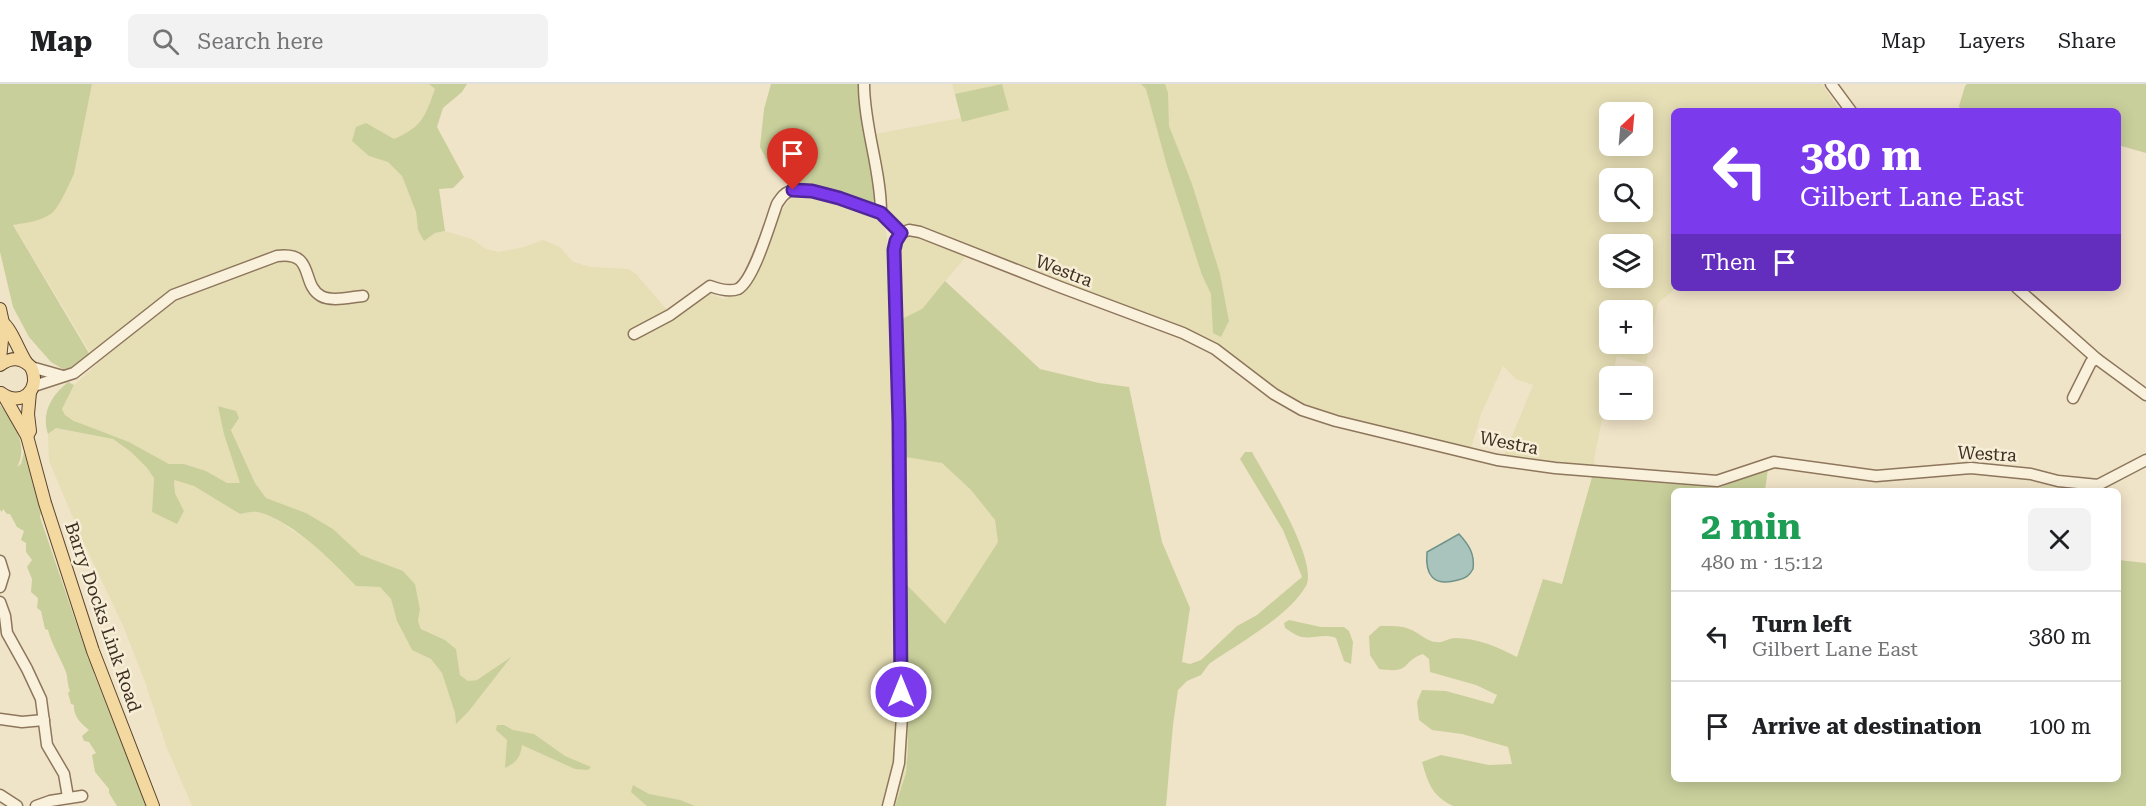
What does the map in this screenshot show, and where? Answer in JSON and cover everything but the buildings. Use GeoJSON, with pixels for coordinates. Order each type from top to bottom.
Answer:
{"type":"FeatureCollection","features":[{"type":"Feature","properties":{"kind":"main road"},"geometry":{"type":"LineString","coordinates":[[0,309],[3,323],[0,326],[2,339],[0,359]]}},
{"type":"Feature","properties":{"kind":"main road"},"geometry":{"type":"LineString","coordinates":[[3,323],[8,325],[15,343],[29,365]]}},
{"type":"Feature","properties":{"kind":"main road"},"geometry":{"type":"LineString","coordinates":[[0,365],[13,359],[29,365]]}},
{"type":"Feature","properties":{"kind":"main road","name":"Barry Docks Link Road"},"geometry":{"type":"LineString","coordinates":[[27,436],[30,431],[28,414],[34,374],[29,365]]}},
{"type":"Feature","properties":{"kind":"main road"},"geometry":{"type":"LineString","coordinates":[[2,394],[14,399],[20,398],[32,389]]}},
{"type":"Feature","properties":{"kind":"main road","name":"Barry Docks Link Road"},"geometry":{"type":"LineString","coordinates":[[2,394],[27,436],[45,503],[93,651],[153,806]]}},
{"type":"Feature","properties":{"kind":"street"},"geometry":{"type":"LineString","coordinates":[[864,84],[881,199],[881,213]]}},
{"type":"Feature","properties":{"kind":"street"},"geometry":{"type":"LineString","coordinates":[[1831,84],[1849,108]]}},
{"type":"Feature","properties":{"kind":"street"},"geometry":{"type":"LineString","coordinates":[[634,334],[670,315],[710,286],[728,290],[737,289],[748,279],[777,204],[784,195],[793,190],[812,191],[881,213],[901,233],[894,250],[899,423],[902,716],[899,763],[888,806]]}},
{"type":"Feature","properties":{"kind":"street","name":"Westra"},"geometry":{"type":"LineString","coordinates":[[901,233],[909,230],[920,232],[1183,333],[1215,349],[1274,394],[1302,410],[1336,421],[1497,460],[1555,468],[1717,481],[1774,462],[1876,476],[1971,468],[2031,474],[2058,481],[2098,485],[2146,460]]}},
{"type":"Feature","properties":{"kind":"street"},"geometry":{"type":"LineString","coordinates":[[32,389],[74,373],[173,295],[277,256],[288,255],[303,263],[316,292],[322,297],[332,299],[363,296]]}},
{"type":"Feature","properties":{"kind":"street"},"geometry":{"type":"LineString","coordinates":[[2020,291],[2097,358],[2146,395]]}},
{"type":"Feature","properties":{"kind":"street"},"geometry":{"type":"LineString","coordinates":[[2073,398],[2091,362],[2097,358]]}},
{"type":"Feature","properties":{"kind":"street"},"geometry":{"type":"LineString","coordinates":[[29,365],[66,376]]}},
{"type":"Feature","properties":{"kind":"street"},"geometry":{"type":"LineString","coordinates":[[0,561],[4,574],[0,587]]}},
{"type":"Feature","properties":{"kind":"street"},"geometry":{"type":"LineString","coordinates":[[0,602],[7,633],[40,699],[47,745],[64,774],[69,797]]}},
{"type":"Feature","properties":{"kind":"street"},"geometry":{"type":"LineString","coordinates":[[0,719],[22,722],[44,720]]}},
{"type":"Feature","properties":{"kind":"street"},"geometry":{"type":"LineString","coordinates":[[0,795],[17,806]]}},
{"type":"Feature","properties":{"kind":"street"},"geometry":{"type":"LineString","coordinates":[[36,806],[82,795]]}},
{"type":"Feature","properties":{"kind":"shaded area"},"geometry":{"type":"Polygon","coordinates":[[[92,84],[429,84],[435,89],[427,113],[412,131],[394,139],[369,156],[388,162],[402,176],[416,212],[418,230],[424,241],[435,233],[445,231],[472,239],[486,249],[499,252],[543,240],[560,247],[573,262],[591,267],[628,269],[637,275],[667,310],[708,293],[724,299],[740,291],[757,275],[778,216],[790,199],[803,194],[856,207],[878,218],[886,231],[898,321],[942,463],[971,490],[995,520],[998,542],[945,625],[905,583],[908,747],[906,773],[895,806],[192,806],[167,748],[124,628],[82,539],[49,461],[48,434],[56,428],[113,439],[131,452],[154,478],[152,512],[177,523],[184,511],[175,493],[174,480],[194,486],[240,514],[256,511],[279,521],[313,544],[356,586],[380,587],[391,599],[397,621],[412,650],[431,659],[442,673],[456,723],[477,680],[468,681],[460,675],[456,649],[445,640],[422,629],[418,621],[420,609],[415,584],[403,571],[361,555],[333,529],[306,513],[266,498],[255,483],[231,429],[236,411],[218,406],[240,483],[227,483],[206,471],[184,464],[169,464],[129,442],[83,426],[65,415],[62,408],[74,385],[97,364],[13,224],[27,223],[68,186],[74,174],[92,84]]]}},
{"type":"Feature","properties":{"kind":"shaded area"},"geometry":{"type":"Polygon","coordinates":[[[952,84],[1822,84],[1838,108],[1671,108],[1672,291],[1658,303],[1653,328],[1653,300],[1599,300],[1599,354],[1648,354],[1646,364],[1617,356],[1614,366],[1599,366],[1599,420],[1602,420],[1593,474],[1500,465],[1533,385],[1516,379],[1503,366],[1481,414],[1468,458],[1345,429],[1270,400],[1212,352],[968,254],[922,309],[903,319],[901,254],[891,215],[887,209],[875,134],[961,118],[952,84]]]}},
{"type":"Feature","properties":{"kind":"green space"},"geometry":{"type":"Polygon","coordinates":[[[0,84],[92,84],[74,174],[62,199],[53,212],[44,218],[13,225],[90,355],[75,368],[66,371],[51,362],[29,337],[13,307],[0,252],[0,84]]]}},
{"type":"Feature","properties":{"kind":"green space"},"geometry":{"type":"Polygon","coordinates":[[[429,84],[467,84],[462,92],[443,108],[437,127],[464,177],[453,188],[439,189],[445,231],[435,233],[424,241],[418,230],[416,212],[402,176],[388,162],[369,156],[352,141],[356,127],[366,123],[394,139],[411,130],[421,120],[428,107],[435,89],[429,84]]]}},
{"type":"Feature","properties":{"kind":"green space"},"geometry":{"type":"Polygon","coordinates":[[[771,84],[861,84],[877,200],[873,206],[787,181],[772,170],[760,147],[764,109],[771,84]]]}},
{"type":"Feature","properties":{"kind":"green space"},"geometry":{"type":"Polygon","coordinates":[[[1002,84],[1009,110],[962,122],[955,94],[1002,84]]]}},
{"type":"Feature","properties":{"kind":"green space"},"geometry":{"type":"Polygon","coordinates":[[[1141,84],[1165,84],[1168,93],[1169,126],[1192,184],[1220,274],[1229,321],[1221,337],[1213,333],[1211,294],[1202,275],[1167,166],[1146,89],[1141,84]]]}},
{"type":"Feature","properties":{"kind":"green space"},"geometry":{"type":"Polygon","coordinates":[[[1967,84],[2146,84],[2146,153],[2121,146],[2121,108],[1960,108],[1967,84]]]}},
{"type":"Feature","properties":{"kind":"green space"},"geometry":{"type":"Polygon","coordinates":[[[945,281],[1040,369],[1099,383],[1129,387],[1162,542],[1190,608],[1182,662],[1190,664],[1201,660],[1237,626],[1257,615],[1302,577],[1283,530],[1240,459],[1245,452],[1252,452],[1298,539],[1308,574],[1306,586],[1298,597],[1275,619],[1209,664],[1201,675],[1187,681],[1178,690],[1166,806],[895,806],[906,773],[908,747],[904,582],[945,624],[998,542],[995,520],[971,490],[942,463],[906,457],[898,321],[922,309],[945,281]]]}},
{"type":"Feature","properties":{"kind":"green space"},"geometry":{"type":"Polygon","coordinates":[[[68,382],[74,385],[62,409],[65,415],[74,421],[129,442],[169,464],[184,464],[206,471],[227,483],[240,483],[224,434],[218,406],[236,411],[239,418],[231,430],[255,483],[266,498],[306,513],[333,529],[361,555],[403,571],[415,584],[420,609],[418,621],[421,629],[445,640],[456,649],[460,675],[468,681],[477,680],[511,657],[456,724],[455,713],[442,673],[431,659],[412,650],[397,621],[391,599],[380,587],[356,586],[311,543],[286,524],[258,512],[240,514],[194,486],[174,480],[175,493],[184,511],[177,524],[152,512],[154,478],[131,452],[113,439],[56,428],[48,434],[46,419],[49,405],[68,382]]]}},
{"type":"Feature","properties":{"kind":"green space"},"geometry":{"type":"Polygon","coordinates":[[[0,405],[18,434],[21,451],[17,467],[21,464],[24,452],[41,512],[40,517],[88,658],[94,668],[94,674],[147,806],[117,806],[109,789],[95,772],[92,755],[96,753],[82,736],[89,730],[78,719],[74,705],[71,704],[66,672],[48,630],[45,629],[41,611],[37,608],[38,598],[31,592],[32,579],[27,567],[32,560],[26,552],[26,543],[21,540],[24,531],[17,527],[10,514],[3,509],[2,512],[0,510],[0,405]]]}},
{"type":"Feature","properties":{"kind":"green space"},"geometry":{"type":"Polygon","coordinates":[[[1768,469],[1765,488],[1719,488],[1768,469]]]}},
{"type":"Feature","properties":{"kind":"green space"},"geometry":{"type":"Polygon","coordinates":[[[1592,477],[1719,488],[1671,488],[1671,782],[2121,782],[2121,560],[2146,563],[2146,806],[1453,806],[1446,802],[1440,798],[1429,783],[1422,762],[1441,755],[1489,765],[1512,764],[1508,747],[1462,734],[1432,730],[1419,720],[1417,702],[1422,690],[1446,691],[1493,704],[1497,695],[1476,685],[1430,672],[1429,659],[1423,654],[1402,669],[1379,669],[1370,655],[1369,636],[1380,626],[1408,628],[1434,642],[1455,638],[1479,641],[1517,657],[1543,579],[1562,584],[1592,477]]]}},
{"type":"Feature","properties":{"kind":"green space"},"geometry":{"type":"Polygon","coordinates":[[[1289,620],[1321,627],[1344,627],[1349,631],[1353,642],[1351,664],[1344,661],[1336,638],[1298,636],[1285,628],[1284,623],[1289,620]]]}},
{"type":"Feature","properties":{"kind":"green space"},"geometry":{"type":"Polygon","coordinates":[[[497,725],[534,734],[565,756],[591,767],[588,770],[575,769],[522,745],[517,759],[505,768],[507,740],[496,730],[497,725]]]}},
{"type":"Feature","properties":{"kind":"green space"},"geometry":{"type":"Polygon","coordinates":[[[633,785],[649,794],[680,800],[695,806],[647,806],[631,792],[633,785]]]}},
{"type":"Feature","properties":{"kind":"water"},"geometry":{"type":"Polygon","coordinates":[[[1459,534],[1470,550],[1473,569],[1461,579],[1449,582],[1437,580],[1429,573],[1427,552],[1459,534]]]}},
{"type":"Feature","properties":{"kind":"route"},"geometry":{"type":"LineString","coordinates":[[793,190],[812,191],[839,198],[881,213],[901,233],[894,250],[899,423],[901,692]]}}]}
